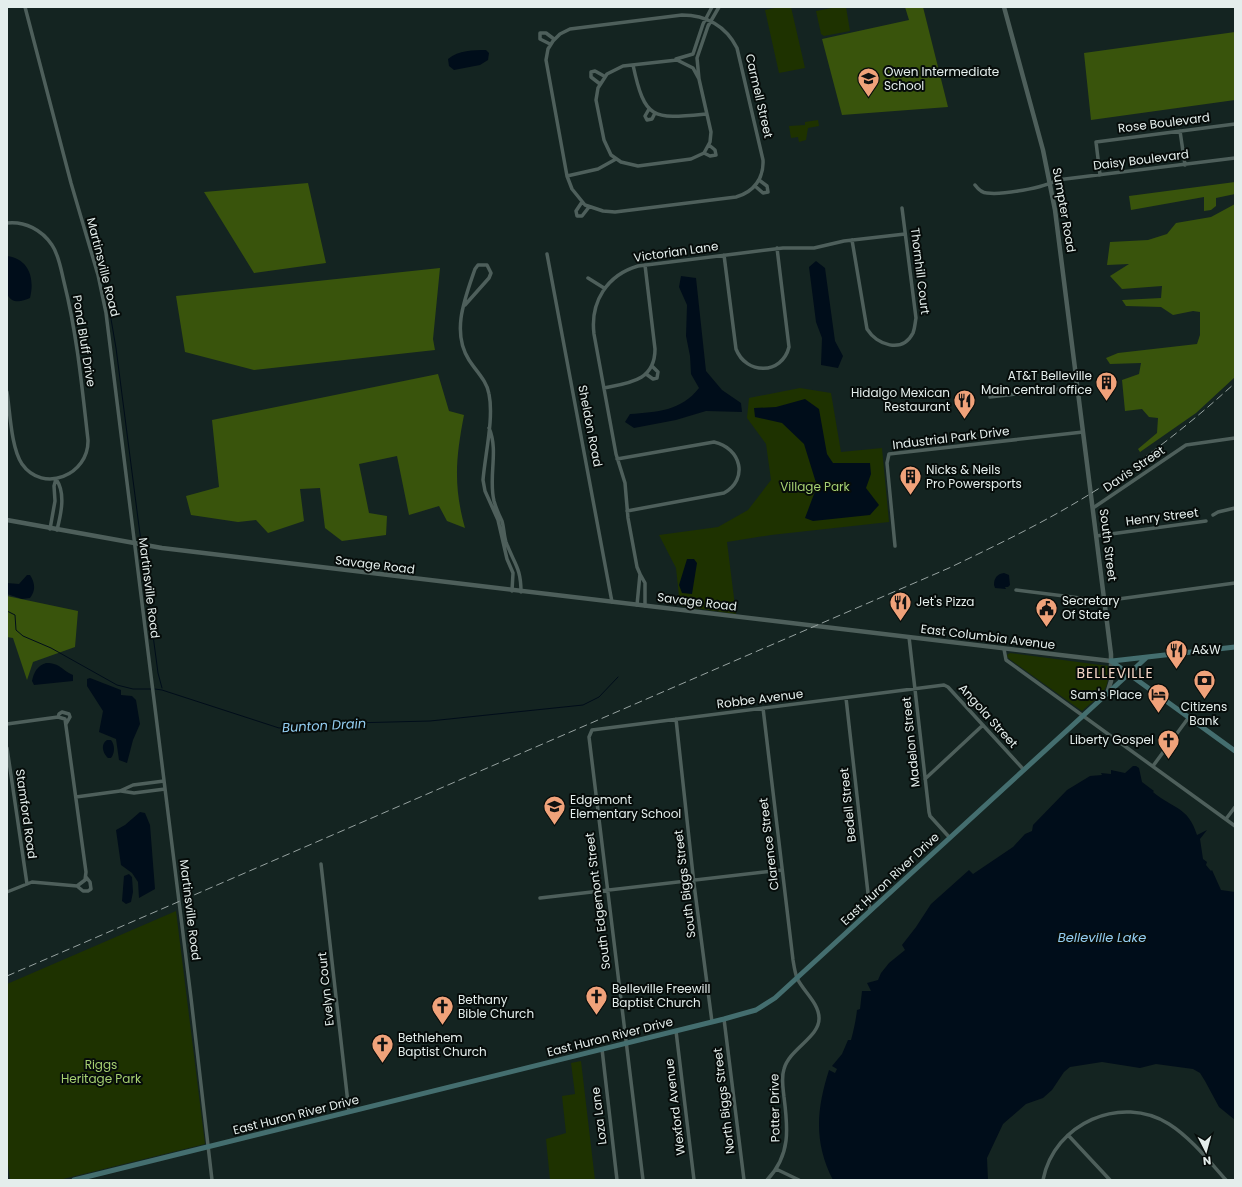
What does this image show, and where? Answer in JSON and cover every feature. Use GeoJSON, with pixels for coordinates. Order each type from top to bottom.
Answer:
{"type":"FeatureCollection","features":[{"type":"Feature","properties":{"kind":"main road"},"geometry":{"type":"LineString","coordinates":[[1111,661],[1235,647]]}},
{"type":"Feature","properties":{"kind":"main road","name":"East Huron River Drive"},"geometry":{"type":"LineString","coordinates":[[74,1180],[626,1044],[747,1013],[764,1006],[797,978],[1146,658]]}},
{"type":"Feature","properties":{"kind":"main road"},"geometry":{"type":"LineString","coordinates":[[1111,661],[1130,673],[1235,751]]}},
{"type":"Feature","properties":{"kind":"street","name":"Martinsville Road"},"geometry":{"type":"LineString","coordinates":[[25,7],[102,294],[164,781],[212,1180]]}},
{"type":"Feature","properties":{"kind":"street"},"geometry":{"type":"LineString","coordinates":[[671,60],[693,54],[706,18],[712,7]]}},
{"type":"Feature","properties":{"kind":"street"},"geometry":{"type":"LineString","coordinates":[[699,79],[695,71],[689,65],[677,60],[617,68],[604,76],[600,84],[596,100],[604,140],[608,151],[616,159],[627,165],[638,166],[691,159],[704,153],[709,145],[711,132],[699,79],[697,58],[710,22],[719,7]]}},
{"type":"Feature","properties":{"kind":"street","name":"Sumpter Road"},"geometry":{"type":"LineString","coordinates":[[1004,7],[1051,184],[1082,420]]}},
{"type":"Feature","properties":{"kind":"street"},"geometry":{"type":"LineString","coordinates":[[706,18],[682,15],[575,28],[564,31],[554,39],[550,44],[547,54],[547,67],[567,176],[572,189],[582,202],[589,207],[603,211],[615,212],[736,197],[746,193],[756,186],[763,193],[768,192],[767,186],[759,180]]}},
{"type":"Feature","properties":{"kind":"street","name":"Carmell Street"},"geometry":{"type":"LineString","coordinates":[[706,18],[710,22],[715,23],[728,34],[739,54],[763,160],[763,170],[756,186]]}},
{"type":"Feature","properties":{"kind":"street"},"geometry":{"type":"LineString","coordinates":[[550,44],[540,39],[540,33],[546,32],[554,39]]}},
{"type":"Feature","properties":{"kind":"street"},"geometry":{"type":"LineString","coordinates":[[633,65],[640,94],[649,109],[655,113],[671,117],[707,114]]}},
{"type":"Feature","properties":{"kind":"street"},"geometry":{"type":"LineString","coordinates":[[600,84],[591,77],[591,72],[595,71],[604,76]]}},
{"type":"Feature","properties":{"kind":"street"},"geometry":{"type":"LineString","coordinates":[[649,109],[645,116],[647,120],[652,119],[655,113]]}},
{"type":"Feature","properties":{"kind":"street","name":"Rose Boulevard"},"geometry":{"type":"LineString","coordinates":[[1100,175],[1096,142],[1235,124]]}},
{"type":"Feature","properties":{"kind":"street"},"geometry":{"type":"LineString","coordinates":[[1180,131],[1185,165]]}},
{"type":"Feature","properties":{"kind":"street"},"geometry":{"type":"LineString","coordinates":[[704,153],[710,156],[716,155],[715,150],[709,145]]}},
{"type":"Feature","properties":{"kind":"street","name":"Daisy Boulevard"},"geometry":{"type":"LineString","coordinates":[[975,184],[980,190],[987,193],[1042,187],[1057,180],[1235,158]]}},
{"type":"Feature","properties":{"kind":"street"},"geometry":{"type":"LineString","coordinates":[[567,176],[598,169],[616,159]]}},
{"type":"Feature","properties":{"kind":"street"},"geometry":{"type":"LineString","coordinates":[[582,202],[576,211],[577,216],[582,216],[589,207]]}},
{"type":"Feature","properties":{"kind":"street","name":"Thornhill Court"},"geometry":{"type":"LineString","coordinates":[[852,240],[868,329],[877,340],[885,344],[894,345],[903,343],[912,335],[916,318],[902,208]]}},
{"type":"Feature","properties":{"kind":"street","name":"Pond Bluff Drive"},"geometry":{"type":"LineString","coordinates":[[7,223],[17,223],[34,228],[56,251],[72,314],[88,446],[86,456],[80,466],[70,474],[56,479]]}},
{"type":"Feature","properties":{"kind":"street","name":"Victorian Lane"},"geometry":{"type":"LineString","coordinates":[[645,606],[645,583],[637,567],[627,511],[625,483],[617,459],[593,323],[596,304],[604,288],[622,273],[645,265],[777,248],[814,248],[852,240],[905,234]]}},
{"type":"Feature","properties":{"kind":"street"},"geometry":{"type":"LineString","coordinates":[[724,255],[738,353],[743,361],[752,366],[768,369],[781,362],[786,356],[789,347],[777,248]]}},
{"type":"Feature","properties":{"kind":"street","name":"Sheldon Road"},"geometry":{"type":"LineString","coordinates":[[547,254],[612,602]]}},
{"type":"Feature","properties":{"kind":"street"},"geometry":{"type":"LineString","coordinates":[[464,305],[489,278],[491,273],[487,265],[478,265],[475,269],[464,305],[460,325],[462,345],[468,359],[485,383],[489,392],[491,405],[484,467],[485,491],[502,529],[507,559],[513,573],[512,591]]}},
{"type":"Feature","properties":{"kind":"street"},"geometry":{"type":"LineString","coordinates":[[604,388],[633,382],[646,374],[652,366],[655,349],[645,265]]}},
{"type":"Feature","properties":{"kind":"street"},"geometry":{"type":"LineString","coordinates":[[588,278],[604,288]]}},
{"type":"Feature","properties":{"kind":"street"},"geometry":{"type":"LineString","coordinates":[[646,374],[652,379],[657,378],[658,372],[652,366]]}},
{"type":"Feature","properties":{"kind":"street"},"geometry":{"type":"LineString","coordinates":[[990,397],[1078,386]]}},
{"type":"Feature","properties":{"kind":"street"},"geometry":{"type":"LineString","coordinates":[[7,392],[19,459],[34,475],[56,479]]}},
{"type":"Feature","properties":{"kind":"street","name":"South Street"},"geometry":{"type":"LineString","coordinates":[[1082,420],[1111,661],[1111,681],[1106,695]]}},
{"type":"Feature","properties":{"kind":"street"},"geometry":{"type":"LineString","coordinates":[[488,427],[492,435],[494,450],[491,484],[494,501],[506,542],[520,572],[521,592]]}},
{"type":"Feature","properties":{"kind":"street","name":"Industrial Park Drive"},"geometry":{"type":"LineString","coordinates":[[895,546],[887,463],[889,454],[1084,432]]}},
{"type":"Feature","properties":{"kind":"street","name":"Davis Street"},"geometry":{"type":"LineString","coordinates":[[1093,508],[1124,489],[1186,445],[1235,438]]}},
{"type":"Feature","properties":{"kind":"street"},"geometry":{"type":"LineString","coordinates":[[617,459],[714,442],[729,448],[736,456],[739,464],[738,479],[732,487],[724,493],[627,511]]}},
{"type":"Feature","properties":{"kind":"street"},"geometry":{"type":"LineString","coordinates":[[484,467],[492,467]]}},
{"type":"Feature","properties":{"kind":"street"},"geometry":{"type":"LineString","coordinates":[[50,528],[55,501],[54,484],[56,479]]}},
{"type":"Feature","properties":{"kind":"street"},"geometry":{"type":"LineString","coordinates":[[56,479],[60,485],[62,498],[57,530]]}},
{"type":"Feature","properties":{"kind":"street","name":"Henry Street"},"geometry":{"type":"LineString","coordinates":[[1213,515],[1218,512],[1235,508]]}},
{"type":"Feature","properties":{"kind":"street","name":"Savage Road"},"geometry":{"type":"LineString","coordinates":[[7,520],[134,544],[743,618]]}},
{"type":"Feature","properties":{"kind":"street","name":"Henry Street"},"geometry":{"type":"LineString","coordinates":[[1096,536],[1206,521]]}},
{"type":"Feature","properties":{"kind":"street","name":"Victorian Lane"},"geometry":{"type":"LineString","coordinates":[[637,605],[640,574]]}},
{"type":"Feature","properties":{"kind":"street"},"geometry":{"type":"LineString","coordinates":[[1016,590],[1104,601],[1235,584]]}},
{"type":"Feature","properties":{"kind":"street","name":"East Columbia Avenue"},"geometry":{"type":"LineString","coordinates":[[743,618],[1111,661]]}},
{"type":"Feature","properties":{"kind":"street","name":"Madelon Street"},"geometry":{"type":"LineString","coordinates":[[909,637],[929,815],[950,838]]}},
{"type":"Feature","properties":{"kind":"street"},"geometry":{"type":"LineString","coordinates":[[1004,649],[1006,660],[1235,826]]}},
{"type":"Feature","properties":{"kind":"street","name":"Angola Street"},"geometry":{"type":"LineString","coordinates":[[933,687],[944,685],[948,687],[1024,770]]}},
{"type":"Feature","properties":{"kind":"street","name":"Robbe Avenue"},"geometry":{"type":"LineString","coordinates":[[590,732],[595,729],[933,687]]}},
{"type":"Feature","properties":{"kind":"street","name":"Bedell Street"},"geometry":{"type":"LineString","coordinates":[[846,698],[870,911]]}},
{"type":"Feature","properties":{"kind":"street","name":"Clarence Street"},"geometry":{"type":"LineString","coordinates":[[762,708],[793,960],[797,978]]}},
{"type":"Feature","properties":{"kind":"street"},"geometry":{"type":"LineString","coordinates":[[58,717],[58,714],[62,712],[69,714],[70,717],[66,724]]}},
{"type":"Feature","properties":{"kind":"street"},"geometry":{"type":"LineString","coordinates":[[7,724],[58,717],[66,719],[86,877],[90,882],[91,889],[88,891],[83,891],[78,886],[37,882],[27,884],[7,892]]}},
{"type":"Feature","properties":{"kind":"street"},"geometry":{"type":"LineString","coordinates":[[1153,766],[1188,717]]}},
{"type":"Feature","properties":{"kind":"street","name":"South Biggs Street"},"geometry":{"type":"LineString","coordinates":[[676,719],[712,1022]]}},
{"type":"Feature","properties":{"kind":"street"},"geometry":{"type":"LineString","coordinates":[[925,779],[983,725]]}},
{"type":"Feature","properties":{"kind":"street","name":"South Edgemont Street"},"geometry":{"type":"LineString","coordinates":[[590,732],[589,737],[607,890],[643,1180]]}},
{"type":"Feature","properties":{"kind":"street","name":"Stamford Road"},"geometry":{"type":"LineString","coordinates":[[7,748],[27,884]]}},
{"type":"Feature","properties":{"kind":"street"},"geometry":{"type":"LineString","coordinates":[[120,791],[133,785],[164,781]]}},
{"type":"Feature","properties":{"kind":"street"},"geometry":{"type":"LineString","coordinates":[[76,797],[120,791],[134,793],[165,790]]}},
{"type":"Feature","properties":{"kind":"street"},"geometry":{"type":"LineString","coordinates":[[1226,820],[1235,807]]}},
{"type":"Feature","properties":{"kind":"street","name":"Evelyn Court"},"geometry":{"type":"LineString","coordinates":[[321,864],[349,1112]]}},
{"type":"Feature","properties":{"kind":"street"},"geometry":{"type":"LineString","coordinates":[[540,898],[782,870]]}},
{"type":"Feature","properties":{"kind":"street"},"geometry":{"type":"LineString","coordinates":[[78,886],[86,877]]}},
{"type":"Feature","properties":{"kind":"street","name":"Potter Drive"},"geometry":{"type":"LineString","coordinates":[[768,1180],[776,1169],[784,1153],[787,1139],[782,1083],[784,1069],[790,1056],[815,1032],[820,1019],[817,1009],[797,978]]}},
{"type":"Feature","properties":{"kind":"street","name":"North Biggs Street"},"geometry":{"type":"LineString","coordinates":[[724,1019],[744,1180]]}},
{"type":"Feature","properties":{"kind":"street","name":"Wexford Avenue"},"geometry":{"type":"LineString","coordinates":[[676,1031],[694,1180]]}},
{"type":"Feature","properties":{"kind":"street","name":"Loza Lane"},"geometry":{"type":"LineString","coordinates":[[602,1049],[617,1180]]}},
{"type":"Feature","properties":{"kind":"street"},"geometry":{"type":"LineString","coordinates":[[1043,1180],[1052,1156],[1068,1135],[1086,1122],[1104,1115],[1128,1112],[1150,1116],[1170,1125],[1183,1135],[1226,1180]]}},
{"type":"Feature","properties":{"kind":"street"},"geometry":{"type":"LineString","coordinates":[[1068,1135],[1110,1180]]}},
{"type":"Feature","properties":{"kind":"street"},"geometry":{"type":"LineString","coordinates":[[776,1169],[798,1180]]}},
{"type":"Feature","properties":{"kind":"green space"},"geometry":{"type":"Polygon","coordinates":[[[780,7],[791,7],[805,68],[779,73],[765,10],[780,7]]]}},
{"type":"Feature","properties":{"kind":"green space"},"geometry":{"type":"Polygon","coordinates":[[[846,7],[850,31],[824,36],[821,34],[816,11],[846,7]]]}},
{"type":"Feature","properties":{"kind":"green space"},"geometry":{"type":"Polygon","coordinates":[[[905,7],[923,7],[948,107],[842,115],[822,39],[909,20],[905,7]]]}},
{"type":"Feature","properties":{"kind":"green space"},"geometry":{"type":"Polygon","coordinates":[[[1235,32],[1235,100],[1091,120],[1084,53],[1235,32]]]}},
{"type":"Feature","properties":{"kind":"green space"},"geometry":{"type":"Polygon","coordinates":[[[818,120],[819,126],[808,128],[806,140],[799,142],[798,137],[791,138],[789,126],[805,125],[805,122],[818,120]]]}},
{"type":"Feature","properties":{"kind":"green space"},"geometry":{"type":"Polygon","coordinates":[[[1235,182],[1235,194],[1216,198],[1216,206],[1211,210],[1204,211],[1204,197],[1131,210],[1129,196],[1235,182]]]}},
{"type":"Feature","properties":{"kind":"green space"},"geometry":{"type":"Polygon","coordinates":[[[308,183],[326,263],[254,273],[204,192],[308,183]]]}},
{"type":"Feature","properties":{"kind":"green space"},"geometry":{"type":"Polygon","coordinates":[[[1235,204],[1235,377],[1196,413],[1140,452],[1138,449],[1157,433],[1158,418],[1149,417],[1142,409],[1125,411],[1122,380],[1139,374],[1141,363],[1110,364],[1106,358],[1118,353],[1197,344],[1200,335],[1200,312],[1193,311],[1173,315],[1161,307],[1126,306],[1122,300],[1161,298],[1162,286],[1122,289],[1110,276],[1129,264],[1107,265],[1110,242],[1148,240],[1167,234],[1176,223],[1211,217],[1235,204]]]}},
{"type":"Feature","properties":{"kind":"green space"},"geometry":{"type":"Polygon","coordinates":[[[440,268],[433,339],[435,350],[254,370],[185,352],[176,296],[440,268]]]}},
{"type":"Feature","properties":{"kind":"green space"},"geometry":{"type":"Polygon","coordinates":[[[438,374],[449,411],[464,415],[459,444],[457,484],[461,513],[465,528],[447,521],[439,506],[409,515],[397,456],[359,464],[369,513],[387,516],[386,535],[342,541],[325,528],[320,488],[300,489],[304,521],[268,533],[256,520],[238,522],[191,515],[186,496],[219,487],[212,420],[438,374]]]}},
{"type":"Feature","properties":{"kind":"green space","name":"Village Park"},"geometry":{"type":"Polygon","coordinates":[[[800,388],[831,393],[841,452],[882,448],[889,522],[771,535],[727,542],[736,614],[680,606],[676,568],[659,535],[718,527],[748,510],[771,480],[766,444],[747,418],[749,398],[800,388]]]}},
{"type":"Feature","properties":{"kind":"green space"},"geometry":{"type":"Polygon","coordinates":[[[7,596],[78,611],[75,647],[33,662],[27,680],[13,638],[7,637],[7,596]]]}},
{"type":"Feature","properties":{"kind":"green space"},"geometry":{"type":"Polygon","coordinates":[[[1010,653],[1108,666],[1106,688],[1082,711],[1008,658],[1007,655],[1010,653]]]}},
{"type":"Feature","properties":{"kind":"green space","name":"Riggs Heritage Park"},"geometry":{"type":"Polygon","coordinates":[[[176,911],[205,1144],[59,1180],[10,1180],[7,1157],[7,984],[176,911]]]}},
{"type":"Feature","properties":{"kind":"green space"},"geometry":{"type":"Polygon","coordinates":[[[581,1061],[595,1180],[550,1180],[546,1139],[566,1133],[562,1096],[575,1094],[571,1063],[581,1061]]]}},
{"type":"Feature","properties":{"kind":"water"},"geometry":{"type":"Polygon","coordinates":[[[486,50],[489,53],[488,60],[480,65],[454,70],[449,66],[448,59],[461,52],[486,50]]]}},
{"type":"Feature","properties":{"kind":"water"},"geometry":{"type":"Polygon","coordinates":[[[7,256],[21,261],[29,271],[32,283],[30,298],[14,301],[7,294],[7,256]]]}},
{"type":"Feature","properties":{"kind":"water"},"geometry":{"type":"Polygon","coordinates":[[[816,261],[825,268],[835,341],[843,356],[838,368],[821,365],[822,338],[816,322],[809,267],[816,261]]]}},
{"type":"Feature","properties":{"kind":"water"},"geometry":{"type":"Polygon","coordinates":[[[681,276],[696,278],[706,371],[722,390],[741,403],[742,412],[706,411],[676,420],[634,428],[625,422],[630,414],[659,411],[676,406],[692,396],[699,388],[691,374],[690,356],[686,336],[687,305],[679,287],[681,276]]]}},
{"type":"Feature","properties":{"kind":"water"},"geometry":{"type":"Polygon","coordinates":[[[805,399],[819,409],[827,454],[833,463],[870,463],[871,474],[866,488],[879,505],[870,515],[813,521],[805,518],[817,486],[804,444],[782,423],[755,417],[754,408],[776,407],[805,399]]]}},
{"type":"Feature","properties":{"kind":"water"},"geometry":{"type":"Polygon","coordinates":[[[687,559],[694,559],[697,563],[692,594],[682,593],[679,585],[687,559]]]}},
{"type":"Feature","properties":{"kind":"water"},"geometry":{"type":"Polygon","coordinates":[[[1004,573],[1009,575],[1010,585],[1005,587],[1006,589],[995,588],[995,578],[999,574],[1004,573]]]}},
{"type":"Feature","properties":{"kind":"water"},"geometry":{"type":"Polygon","coordinates":[[[27,575],[30,575],[34,584],[34,589],[30,598],[22,599],[7,594],[7,583],[19,584],[27,575]]]}},
{"type":"Feature","properties":{"kind":"water"},"geometry":{"type":"Polygon","coordinates":[[[46,663],[58,665],[73,675],[73,681],[34,685],[32,681],[35,672],[40,666],[46,663]]]}},
{"type":"Feature","properties":{"kind":"water"},"geometry":{"type":"Polygon","coordinates":[[[90,678],[121,690],[121,695],[132,696],[136,700],[140,724],[133,740],[127,763],[119,760],[116,739],[99,732],[103,711],[87,686],[87,679],[90,678]]]}},
{"type":"Feature","properties":{"kind":"water"},"geometry":{"type":"Polygon","coordinates":[[[107,740],[111,740],[114,747],[111,758],[106,756],[103,749],[103,746],[107,740]]]}},
{"type":"Feature","properties":{"kind":"water","name":"Belleville Lake"},"geometry":{"type":"Polygon","coordinates":[[[1133,766],[1139,768],[1142,782],[1154,791],[1153,792],[1160,798],[1179,809],[1189,818],[1197,835],[1207,830],[1200,839],[1203,859],[1207,862],[1206,865],[1211,871],[1212,870],[1221,890],[1235,892],[1235,1120],[1219,1107],[1200,1073],[1193,1069],[1156,1064],[1140,1068],[1102,1062],[1070,1067],[1064,1072],[1052,1090],[1043,1098],[1026,1104],[1003,1124],[987,1158],[988,1180],[833,1180],[822,1152],[820,1138],[819,1125],[822,1098],[829,1070],[835,1073],[837,1069],[832,1066],[842,1054],[848,1040],[851,1040],[857,1010],[860,1009],[862,991],[871,991],[867,983],[878,980],[881,973],[889,963],[905,950],[902,945],[931,904],[969,870],[973,874],[1013,847],[1025,834],[1032,831],[1033,825],[1067,790],[1090,776],[1102,775],[1101,773],[1111,774],[1111,770],[1125,773],[1133,766]]]}},
{"type":"Feature","properties":{"kind":"water"},"geometry":{"type":"Polygon","coordinates":[[[140,812],[145,813],[150,825],[155,889],[139,898],[138,882],[132,873],[121,865],[116,830],[125,825],[140,812]]]}},
{"type":"Feature","properties":{"kind":"water"},"geometry":{"type":"Polygon","coordinates":[[[129,874],[132,877],[133,892],[131,902],[126,904],[122,901],[124,876],[129,874]]]}},
{"type":"Feature","properties":{"kind":"waterway"},"geometry":{"type":"LineString","coordinates":[[93,243],[106,290],[116,348],[141,542]]}},
{"type":"Feature","properties":{"kind":"waterway"},"geometry":{"type":"LineString","coordinates":[[141,545],[158,673],[162,688]]}},
{"type":"Feature","properties":{"kind":"waterway","name":"Bunton Drain"},"geometry":{"type":"LineString","coordinates":[[7,611],[15,615],[16,630],[23,636],[51,648],[117,685],[133,689],[151,689]]}},
{"type":"Feature","properties":{"kind":"waterway","name":"Bunton Drain"},"geometry":{"type":"LineString","coordinates":[[155,689],[279,728],[312,724],[430,721],[583,705],[599,697],[618,677]]}},
{"type":"Feature","properties":{"kind":"railway"},"geometry":{"type":"LineString","coordinates":[[7,976],[949,568],[1021,533],[1109,482],[1165,442],[1235,383]]}},
{"type":"Feature","properties":{"kind":"place","name":"Owen Intermediate School"},"geometry":{"type":"Point","coordinates":[868,98]}},
{"type":"Feature","properties":{"kind":"place","name":"AT&T Belleville Main central office"},"geometry":{"type":"Point","coordinates":[1107,402]}},
{"type":"Feature","properties":{"kind":"place","name":"Hidalgo Mexican Restaurant"},"geometry":{"type":"Point","coordinates":[965,420]}},
{"type":"Feature","properties":{"kind":"place","name":"Nicks & Neils Pro Powersports"},"geometry":{"type":"Point","coordinates":[910,496]}},
{"type":"Feature","properties":{"kind":"place","name":"Jet's Pizza"},"geometry":{"type":"Point","coordinates":[900,622]}},
{"type":"Feature","properties":{"kind":"place","name":"Secretary Of State"},"geometry":{"type":"Point","coordinates":[1046,628]}},
{"type":"Feature","properties":{"kind":"place","name":"A&W"},"geometry":{"type":"Point","coordinates":[1177,670]}},
{"type":"Feature","properties":{"kind":"place","name":"Citizens Bank"},"geometry":{"type":"Point","coordinates":[1204,700]}},
{"type":"Feature","properties":{"kind":"place","name":"Sam's Place"},"geometry":{"type":"Point","coordinates":[1158,714]}},
{"type":"Feature","properties":{"kind":"place","name":"Liberty Gospel"},"geometry":{"type":"Point","coordinates":[1169,760]}},
{"type":"Feature","properties":{"kind":"place","name":"Edgemont Elementary School"},"geometry":{"type":"Point","coordinates":[554,826]}},
{"type":"Feature","properties":{"kind":"place","name":"Belleville Freewill Baptist Church"},"geometry":{"type":"Point","coordinates":[596,1016]}},
{"type":"Feature","properties":{"kind":"place","name":"Bethany Bible Church"},"geometry":{"type":"Point","coordinates":[443,1026]}},
{"type":"Feature","properties":{"kind":"place","name":"Bethlehem Baptist Church"},"geometry":{"type":"Point","coordinates":[383,1064]}},
{"type":"Feature","properties":{"kind":"district","name":"BELLEVILLE"},"geometry":{"type":"Point","coordinates":[1115,673]}}]}
